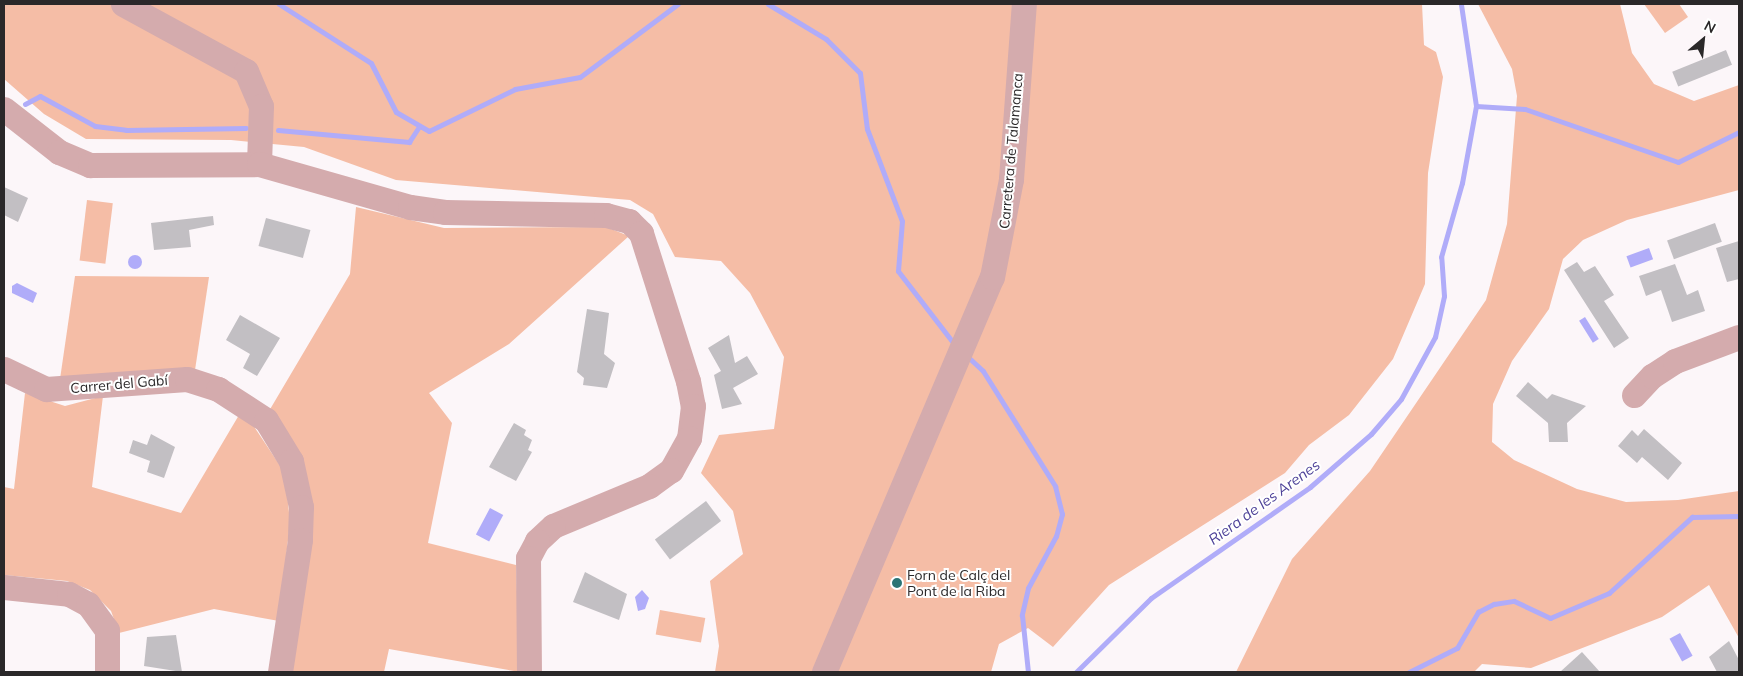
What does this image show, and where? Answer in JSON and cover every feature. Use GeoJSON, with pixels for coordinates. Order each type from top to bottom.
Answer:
{"type":"FeatureCollection","features":[{"type":"Feature","properties":{"kind":"street"},"geometry":{"type":"LineString","coordinates":[[123,4],[246,71],[261,106],[259,164]]}},
{"type":"Feature","properties":{"kind":"street","name":"Carretera de Talamanca"},"geometry":{"type":"LineString","coordinates":[[824,672],[974,324],[1003,236],[1024,4]]}},
{"type":"Feature","properties":{"kind":"street"},"geometry":{"type":"LineString","coordinates":[[4,109],[59,152],[90,165],[259,164],[410,208],[446,212],[606,215],[629,222],[642,233],[688,381],[693,406],[689,438],[671,470],[649,486],[553,526],[538,541],[528,558],[529,672]]}},
{"type":"Feature","properties":{"kind":"street"},"geometry":{"type":"LineString","coordinates":[[1634,395],[1652,376],[1675,361],[1739,337]]}},
{"type":"Feature","properties":{"kind":"street","name":"Carrer del Gabí"},"geometry":{"type":"LineString","coordinates":[[4,368],[46,389],[187,379],[218,389],[266,420],[291,462],[301,507],[298,558],[280,672]]}},
{"type":"Feature","properties":{"kind":"street"},"geometry":{"type":"LineString","coordinates":[[4,587],[69,594],[88,604],[107,630],[106,672]]}},
{"type":"Feature","properties":{"kind":"shaded area"},"geometry":{"type":"Polygon","coordinates":[[[4,4],[1422,4],[1424,45],[1436,52],[1443,77],[1428,173],[1425,284],[1393,359],[1349,415],[1309,445],[1285,473],[1109,585],[1053,647],[1028,628],[999,644],[991,672],[715,672],[719,646],[710,581],[743,554],[733,511],[701,473],[719,435],[774,429],[784,357],[750,293],[721,261],[675,257],[653,214],[630,200],[396,180],[304,147],[231,140],[86,139],[44,114],[4,79],[4,4]]]}},
{"type":"Feature","properties":{"kind":"shaded area"},"geometry":{"type":"Polygon","coordinates":[[[1478,4],[1620,4],[1632,53],[1654,84],[1694,101],[1739,85],[1739,190],[1627,220],[1583,240],[1563,259],[1549,309],[1512,361],[1493,404],[1492,442],[1514,460],[1577,489],[1626,502],[1678,500],[1739,491],[1739,638],[1709,585],[1662,617],[1531,668],[1482,664],[1474,672],[1236,672],[1292,559],[1370,471],[1486,300],[1507,224],[1517,96],[1512,69],[1478,4]]]}},
{"type":"Feature","properties":{"kind":"shaded area"},"geometry":{"type":"Polygon","coordinates":[[[1644,4],[1679,4],[1688,17],[1665,33],[1644,4]]]}},
{"type":"Feature","properties":{"kind":"shaded area"},"geometry":{"type":"Polygon","coordinates":[[[87,200],[113,203],[105,264],[80,261],[87,200]]]}},
{"type":"Feature","properties":{"kind":"shaded area"},"geometry":{"type":"Polygon","coordinates":[[[356,207],[444,228],[606,227],[629,236],[509,344],[429,393],[452,423],[428,543],[516,565],[520,672],[389,649],[384,672],[291,672],[303,603],[312,505],[301,457],[269,411],[350,274],[356,207]]]}},
{"type":"Feature","properties":{"kind":"shaded area"},"geometry":{"type":"Polygon","coordinates":[[[1649,248],[1653,259],[1631,267],[1626,256],[1649,248]]]}},
{"type":"Feature","properties":{"kind":"shaded area"},"geometry":{"type":"Polygon","coordinates":[[[132,255],[138,255],[142,262],[138,269],[132,269],[128,265],[128,259],[132,255]]]}},
{"type":"Feature","properties":{"kind":"shaded area"},"geometry":{"type":"Polygon","coordinates":[[[75,276],[209,277],[195,370],[60,379],[75,276]]]}},
{"type":"Feature","properties":{"kind":"shaded area"},"geometry":{"type":"Polygon","coordinates":[[[17,283],[37,293],[33,303],[12,293],[12,286],[17,283]]]}},
{"type":"Feature","properties":{"kind":"shaded area"},"geometry":{"type":"Polygon","coordinates":[[[1585,317],[1599,339],[1593,343],[1579,321],[1585,317]]]}},
{"type":"Feature","properties":{"kind":"shaded area"},"geometry":{"type":"Polygon","coordinates":[[[25,393],[65,406],[103,396],[92,487],[181,513],[239,415],[253,425],[285,473],[290,522],[279,621],[214,609],[119,633],[111,611],[90,590],[67,581],[4,575],[4,487],[14,489],[25,393]]]}},
{"type":"Feature","properties":{"kind":"shaded area"},"geometry":{"type":"Polygon","coordinates":[[[490,508],[503,515],[489,542],[476,534],[490,508]]]}},
{"type":"Feature","properties":{"kind":"shaded area"},"geometry":{"type":"Polygon","coordinates":[[[642,590],[649,598],[645,609],[638,611],[635,597],[642,590]]]}},
{"type":"Feature","properties":{"kind":"shaded area"},"geometry":{"type":"Polygon","coordinates":[[[660,610],[705,618],[701,643],[656,635],[660,610]]]}},
{"type":"Feature","properties":{"kind":"shaded area"},"geometry":{"type":"Polygon","coordinates":[[[1680,633],[1693,656],[1682,662],[1670,639],[1680,633]]]}},
{"type":"Feature","properties":{"kind":"building"},"geometry":{"type":"Polygon","coordinates":[[[1726,50],[1732,65],[1678,87],[1672,72],[1726,50]]]}},
{"type":"Feature","properties":{"kind":"building"},"geometry":{"type":"Polygon","coordinates":[[[4,187],[28,198],[18,222],[4,215],[4,187]]]}},
{"type":"Feature","properties":{"kind":"building"},"geometry":{"type":"Polygon","coordinates":[[[213,216],[214,225],[189,230],[191,247],[154,250],[151,223],[213,216]]]}},
{"type":"Feature","properties":{"kind":"building"},"geometry":{"type":"Polygon","coordinates":[[[266,218],[310,230],[303,258],[258,246],[266,218]]]}},
{"type":"Feature","properties":{"kind":"building"},"geometry":{"type":"Polygon","coordinates":[[[1715,223],[1722,242],[1674,259],[1667,240],[1715,223]]]}},
{"type":"Feature","properties":{"kind":"building"},"geometry":{"type":"Polygon","coordinates":[[[1739,241],[1739,279],[1727,282],[1716,248],[1739,241]]]}},
{"type":"Feature","properties":{"kind":"building"},"geometry":{"type":"Polygon","coordinates":[[[1577,262],[1584,272],[1595,266],[1614,295],[1604,301],[1629,338],[1614,348],[1564,270],[1577,262]]]}},
{"type":"Feature","properties":{"kind":"building"},"geometry":{"type":"Polygon","coordinates":[[[1675,264],[1687,295],[1698,290],[1705,311],[1672,322],[1661,290],[1646,296],[1639,276],[1675,264]]]}},
{"type":"Feature","properties":{"kind":"building"},"geometry":{"type":"Polygon","coordinates":[[[587,309],[609,313],[604,354],[615,363],[607,388],[583,385],[584,378],[577,372],[587,309]]]}},
{"type":"Feature","properties":{"kind":"building"},"geometry":{"type":"Polygon","coordinates":[[[240,315],[280,338],[257,376],[243,368],[250,354],[226,340],[240,315]]]}},
{"type":"Feature","properties":{"kind":"building"},"geometry":{"type":"Polygon","coordinates":[[[729,335],[735,363],[747,356],[758,374],[733,388],[742,404],[722,409],[714,375],[721,371],[708,348],[729,335]]]}},
{"type":"Feature","properties":{"kind":"building"},"geometry":{"type":"Polygon","coordinates":[[[1528,382],[1547,399],[1552,394],[1586,406],[1567,423],[1568,442],[1549,442],[1548,423],[1516,396],[1528,382]]]}},
{"type":"Feature","properties":{"kind":"building"},"geometry":{"type":"Polygon","coordinates":[[[514,423],[526,430],[524,435],[532,440],[528,450],[532,452],[516,481],[489,467],[514,423]]]}},
{"type":"Feature","properties":{"kind":"building"},"geometry":{"type":"Polygon","coordinates":[[[1644,429],[1682,463],[1668,480],[1642,457],[1637,463],[1618,446],[1632,430],[1638,436],[1644,429]]]}},
{"type":"Feature","properties":{"kind":"building"},"geometry":{"type":"Polygon","coordinates":[[[151,434],[175,447],[164,478],[147,472],[150,461],[129,453],[133,440],[147,445],[151,434]]]}},
{"type":"Feature","properties":{"kind":"building"},"geometry":{"type":"Polygon","coordinates":[[[706,501],[721,521],[670,559],[655,540],[706,501]]]}},
{"type":"Feature","properties":{"kind":"building"},"geometry":{"type":"Polygon","coordinates":[[[585,572],[627,594],[619,620],[573,602],[585,572]]]}},
{"type":"Feature","properties":{"kind":"building"},"geometry":{"type":"Polygon","coordinates":[[[176,635],[182,672],[144,666],[147,637],[176,635]]]}},
{"type":"Feature","properties":{"kind":"building"},"geometry":{"type":"Polygon","coordinates":[[[1729,641],[1739,660],[1739,672],[1717,672],[1709,657],[1729,641]]]}},
{"type":"Feature","properties":{"kind":"building"},"geometry":{"type":"Polygon","coordinates":[[[1582,652],[1600,672],[1560,672],[1582,652]]]}},
{"type":"Feature","properties":{"kind":"waterway"},"geometry":{"type":"LineString","coordinates":[[279,4],[371,63],[396,112],[429,131],[515,89],[580,77],[678,4]]}},
{"type":"Feature","properties":{"kind":"waterway"},"geometry":{"type":"LineString","coordinates":[[768,4],[826,39],[860,73],[867,129],[902,221],[898,271],[955,345]]}},
{"type":"Feature","properties":{"kind":"waterway","name":"Riera de les Arenes"},"geometry":{"type":"LineString","coordinates":[[1076,672],[1151,598],[1310,487],[1371,434],[1401,399],[1435,337],[1444,296],[1441,257],[1462,183],[1476,106],[1461,4]]}},
{"type":"Feature","properties":{"kind":"waterway"},"geometry":{"type":"LineString","coordinates":[[25,104],[40,96],[95,126],[126,130],[246,128]]}},
{"type":"Feature","properties":{"kind":"waterway"},"geometry":{"type":"LineString","coordinates":[[1476,106],[1525,109],[1678,162],[1739,132]]}},
{"type":"Feature","properties":{"kind":"waterway"},"geometry":{"type":"LineString","coordinates":[[278,130],[409,142],[418,128]]}},
{"type":"Feature","properties":{"kind":"waterway"},"geometry":{"type":"LineString","coordinates":[[967,356],[983,371],[1055,486],[1062,514],[1056,536],[1028,588],[1022,615],[1028,672]]}},
{"type":"Feature","properties":{"kind":"waterway"},"geometry":{"type":"LineString","coordinates":[[1409,672],[1457,648],[1478,612],[1494,604],[1514,601],[1550,618],[1609,593],[1692,517],[1739,516]]}},
{"type":"Feature","properties":{"kind":"place","name":"Forn de Calç del Pont de la Riba"},"geometry":{"type":"Point","coordinates":[897,583]}}]}
